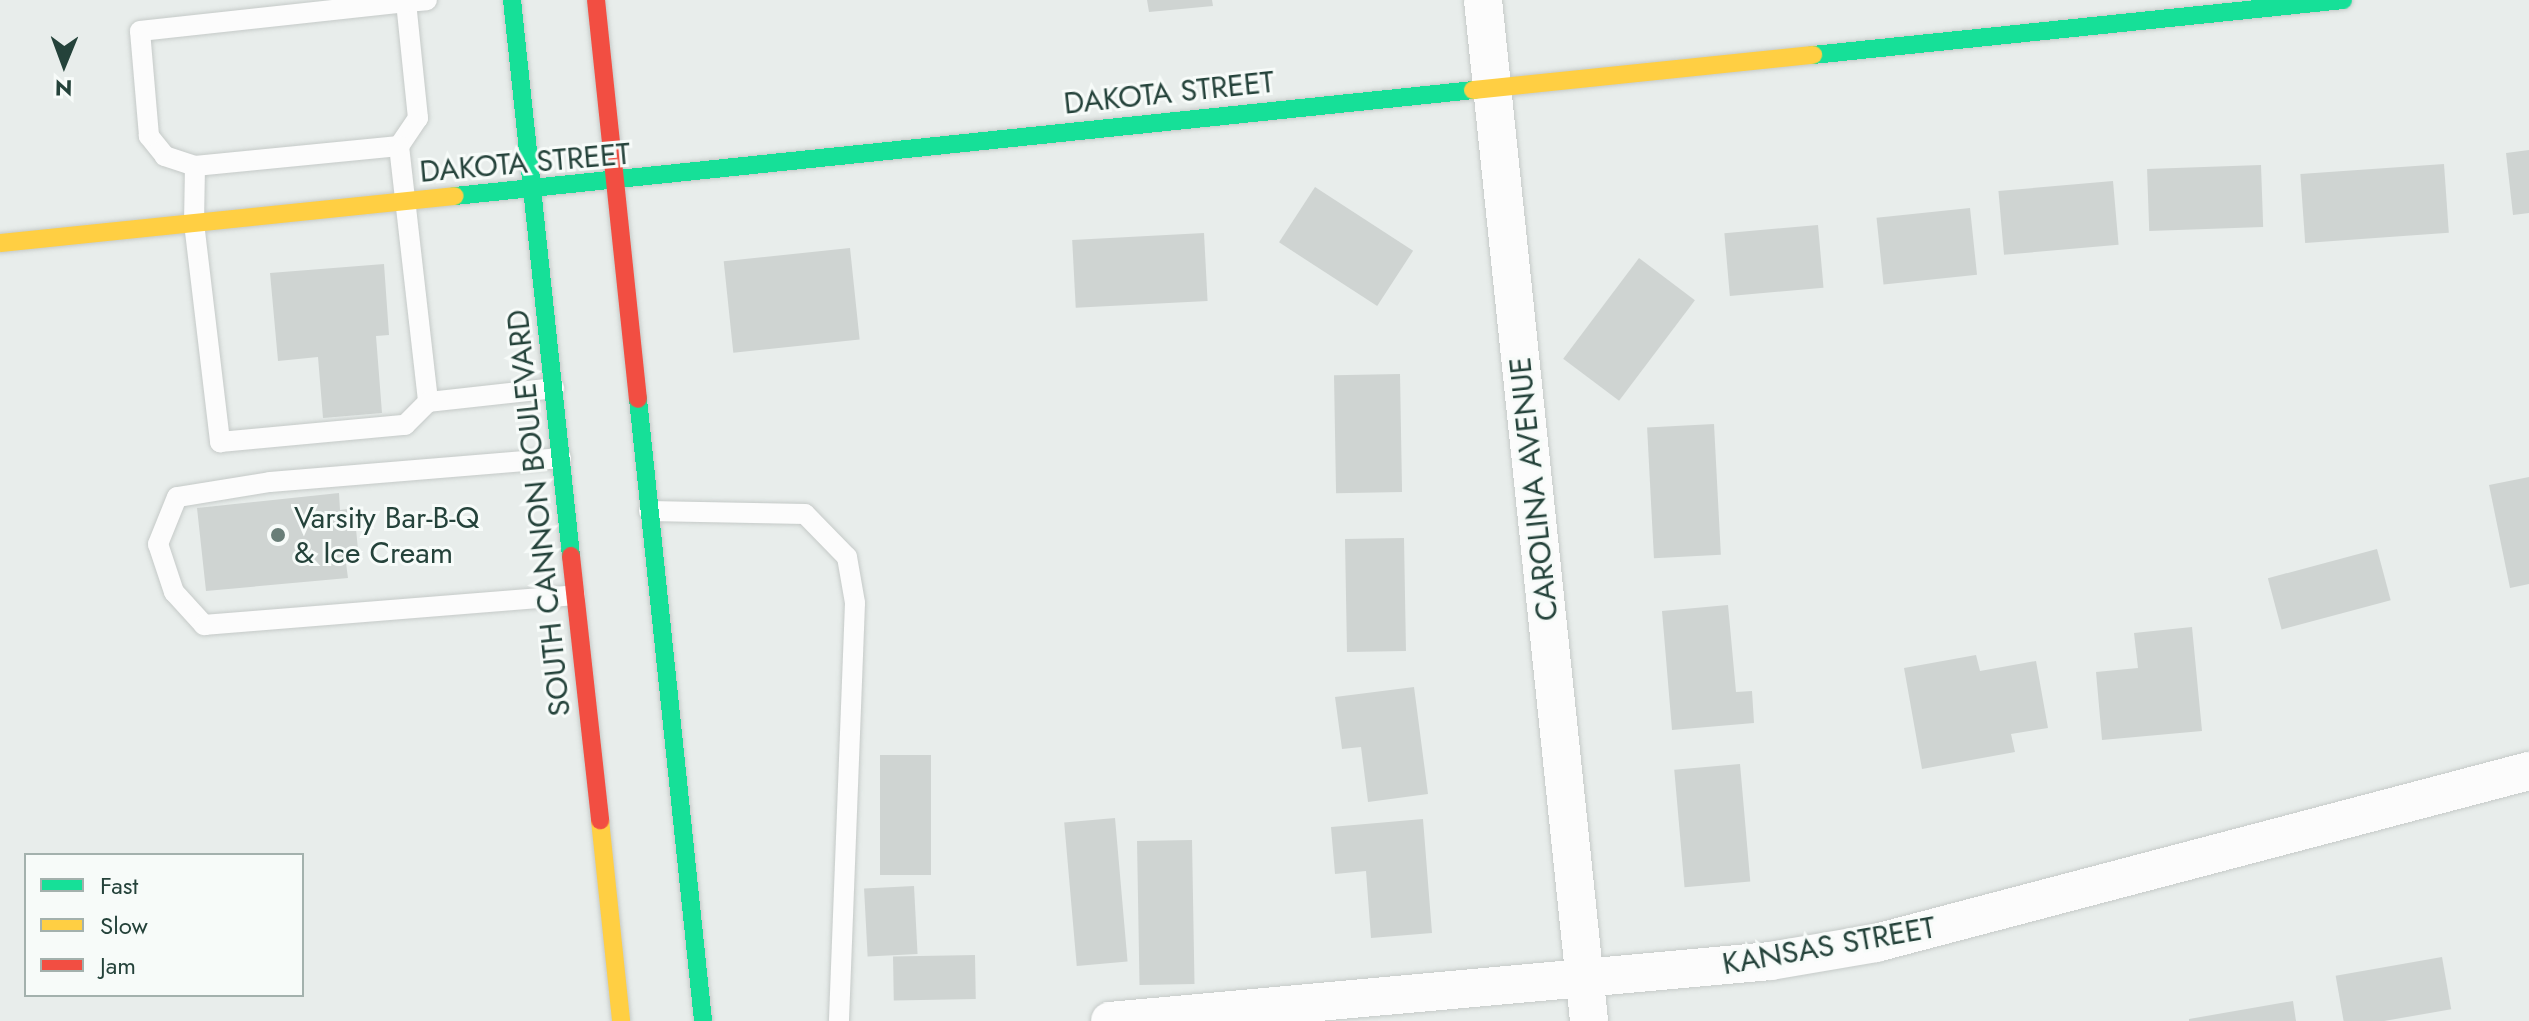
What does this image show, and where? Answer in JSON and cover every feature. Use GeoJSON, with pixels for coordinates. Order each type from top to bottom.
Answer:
{"type":"FeatureCollection","features":[{"type":"Feature","properties":{"kind":"street","name":"SOUTH CANNON BOULEVARD"},"geometry":{"type":"LineString","coordinates":[[512,0],[621,1021]]}},
{"type":"Feature","properties":{"kind":"street"},"geometry":{"type":"LineString","coordinates":[[596,0],[703,1021]]}},
{"type":"Feature","properties":{"kind":"street","name":"CAROLINA AVENUE"},"geometry":{"type":"LineString","coordinates":[[1483,0],[1589,1021]]}},
{"type":"Feature","properties":{"kind":"street","name":"DAKOTA STREET"},"geometry":{"type":"LineString","coordinates":[[0,243],[615,183],[1493,88],[2137,11],[2343,0]]}},
{"type":"Feature","properties":{"kind":"street","name":"KANSAS STREET"},"geometry":{"type":"LineString","coordinates":[[1110,1021],[1584,978],[1876,943],[2529,771]]}},
{"type":"Feature","properties":{"kind":"lane"},"geometry":{"type":"LineString","coordinates":[[399,146],[195,166],[165,156],[149,136],[140,31],[417,1],[418,118],[399,146],[428,402]]}},
{"type":"Feature","properties":{"kind":"lane"},"geometry":{"type":"LineString","coordinates":[[195,166],[194,223],[220,442],[405,425],[428,402],[554,388]]}},
{"type":"Feature","properties":{"kind":"lane"},"geometry":{"type":"LineString","coordinates":[[561,458],[270,482],[177,497],[158,544],[174,592],[204,625],[575,595]]}},
{"type":"Feature","properties":{"kind":"lane"},"geometry":{"type":"LineString","coordinates":[[649,511],[805,514],[847,557],[855,603],[839,1021]]}},
{"type":"Feature","properties":{"kind":"building"},"geometry":{"type":"Polygon","coordinates":[[[1147,0],[1212,0],[1213,6],[1149,12],[1147,0]]]}},
{"type":"Feature","properties":{"kind":"building"},"geometry":{"type":"Polygon","coordinates":[[[2529,150],[2529,213],[2513,215],[2506,153],[2529,150]]]}},
{"type":"Feature","properties":{"kind":"building"},"geometry":{"type":"Polygon","coordinates":[[[2444,164],[2449,233],[2305,243],[2300,174],[2444,164]]]}},
{"type":"Feature","properties":{"kind":"building"},"geometry":{"type":"Polygon","coordinates":[[[2261,165],[2263,227],[2149,231],[2147,169],[2261,165]]]}},
{"type":"Feature","properties":{"kind":"building"},"geometry":{"type":"Polygon","coordinates":[[[2113,181],[2119,245],[2004,255],[1998,191],[2113,181]]]}},
{"type":"Feature","properties":{"kind":"building"},"geometry":{"type":"Polygon","coordinates":[[[1315,187],[1413,251],[1377,306],[1279,242],[1315,187]]]}},
{"type":"Feature","properties":{"kind":"building"},"geometry":{"type":"Polygon","coordinates":[[[1970,208],[1977,275],[1884,284],[1877,218],[1970,208]]]}},
{"type":"Feature","properties":{"kind":"building"},"geometry":{"type":"Polygon","coordinates":[[[1818,225],[1823,288],[1730,296],[1724,233],[1818,225]]]}},
{"type":"Feature","properties":{"kind":"building"},"geometry":{"type":"Polygon","coordinates":[[[1204,233],[1208,301],[1076,308],[1072,240],[1204,233]]]}},
{"type":"Feature","properties":{"kind":"building"},"geometry":{"type":"Polygon","coordinates":[[[850,248],[860,339],[733,353],[724,261],[850,248]]]}},
{"type":"Feature","properties":{"kind":"building"},"geometry":{"type":"Polygon","coordinates":[[[1639,258],[1695,300],[1619,401],[1563,359],[1639,258]]]}},
{"type":"Feature","properties":{"kind":"building"},"geometry":{"type":"Polygon","coordinates":[[[384,264],[389,335],[376,336],[382,413],[323,418],[318,357],[278,361],[270,273],[384,264]]]}},
{"type":"Feature","properties":{"kind":"building"},"geometry":{"type":"Polygon","coordinates":[[[1400,374],[1402,492],[1336,493],[1334,375],[1400,374]]]}},
{"type":"Feature","properties":{"kind":"building"},"geometry":{"type":"Polygon","coordinates":[[[1714,424],[1721,555],[1654,558],[1647,428],[1714,424]]]}},
{"type":"Feature","properties":{"kind":"building"},"geometry":{"type":"Polygon","coordinates":[[[2529,477],[2529,584],[2510,588],[2489,485],[2529,477]]]}},
{"type":"Feature","properties":{"kind":"building","name":"Varsity Bar-B-Q & Ice Cream"},"geometry":{"type":"Polygon","coordinates":[[[339,493],[340,510],[354,508],[359,560],[346,563],[348,578],[206,591],[197,508],[339,493]]]}},
{"type":"Feature","properties":{"kind":"building"},"geometry":{"type":"Polygon","coordinates":[[[1404,538],[1406,651],[1347,652],[1345,539],[1404,538]]]}},
{"type":"Feature","properties":{"kind":"building"},"geometry":{"type":"Polygon","coordinates":[[[2377,549],[2391,600],[2282,629],[2268,578],[2377,549]]]}},
{"type":"Feature","properties":{"kind":"building"},"geometry":{"type":"Polygon","coordinates":[[[1728,605],[1736,692],[1752,691],[1754,723],[1672,730],[1662,611],[1728,605]]]}},
{"type":"Feature","properties":{"kind":"building"},"geometry":{"type":"Polygon","coordinates":[[[2192,627],[2202,731],[2102,740],[2096,672],[2138,668],[2134,633],[2192,627]]]}},
{"type":"Feature","properties":{"kind":"building"},"geometry":{"type":"Polygon","coordinates":[[[1976,655],[1980,671],[2036,661],[2048,728],[2011,734],[2015,752],[1922,769],[1904,668],[1976,655]]]}},
{"type":"Feature","properties":{"kind":"building"},"geometry":{"type":"Polygon","coordinates":[[[1414,687],[1428,794],[1368,802],[1361,747],[1342,749],[1335,697],[1414,687]]]}},
{"type":"Feature","properties":{"kind":"building"},"geometry":{"type":"Polygon","coordinates":[[[880,755],[931,755],[931,875],[880,875],[880,755]]]}},
{"type":"Feature","properties":{"kind":"building"},"geometry":{"type":"Polygon","coordinates":[[[1740,764],[1750,882],[1685,887],[1674,770],[1740,764]]]}},
{"type":"Feature","properties":{"kind":"building"},"geometry":{"type":"Polygon","coordinates":[[[1115,818],[1128,961],[1077,966],[1064,822],[1115,818]]]}},
{"type":"Feature","properties":{"kind":"building"},"geometry":{"type":"Polygon","coordinates":[[[1423,819],[1432,933],[1371,938],[1366,871],[1335,874],[1331,827],[1423,819]]]}},
{"type":"Feature","properties":{"kind":"building"},"geometry":{"type":"Polygon","coordinates":[[[1192,840],[1195,984],[1140,985],[1137,841],[1192,840]]]}},
{"type":"Feature","properties":{"kind":"building"},"geometry":{"type":"Polygon","coordinates":[[[914,886],[918,954],[868,957],[864,889],[914,886]]]}},
{"type":"Feature","properties":{"kind":"building"},"geometry":{"type":"Polygon","coordinates":[[[975,955],[976,999],[894,1000],[893,956],[975,955]]]}},
{"type":"Feature","properties":{"kind":"building"},"geometry":{"type":"Polygon","coordinates":[[[2442,957],[2451,1009],[2384,1021],[2344,1021],[2336,976],[2442,957]]]}},
{"type":"Feature","properties":{"kind":"building"},"geometry":{"type":"Polygon","coordinates":[[[2293,1001],[2296,1021],[2189,1021],[2189,1019],[2293,1001]]]}},
{"type":"Feature","properties":{"kind":"traffic: fast"},"geometry":{"type":"LineString","coordinates":[[512,0],[571,556]]}},
{"type":"Feature","properties":{"kind":"traffic: fast"},"geometry":{"type":"LineString","coordinates":[[1813,55],[2343,0]]}},
{"type":"Feature","properties":{"kind":"traffic: fast"},"geometry":{"type":"LineString","coordinates":[[455,196],[1473,90]]}},
{"type":"Feature","properties":{"kind":"traffic: fast"},"geometry":{"type":"LineString","coordinates":[[638,399],[703,1021]]}},
{"type":"Feature","properties":{"kind":"traffic: slow"},"geometry":{"type":"LineString","coordinates":[[1473,90],[1813,55]]}},
{"type":"Feature","properties":{"kind":"traffic: slow"},"geometry":{"type":"LineString","coordinates":[[0,243],[455,196]]}},
{"type":"Feature","properties":{"kind":"traffic: slow"},"geometry":{"type":"LineString","coordinates":[[600,820],[621,1021]]}},
{"type":"Feature","properties":{"kind":"traffic: jam"},"geometry":{"type":"LineString","coordinates":[[596,0],[638,399]]}},
{"type":"Feature","properties":{"kind":"traffic: jam"},"geometry":{"type":"LineString","coordinates":[[571,556],[600,820]]}},
{"type":"Feature","properties":{"kind":"place","name":"Varsity Bar-B-Q & Ice Cream"},"geometry":{"type":"Point","coordinates":[278,535]}}]}
